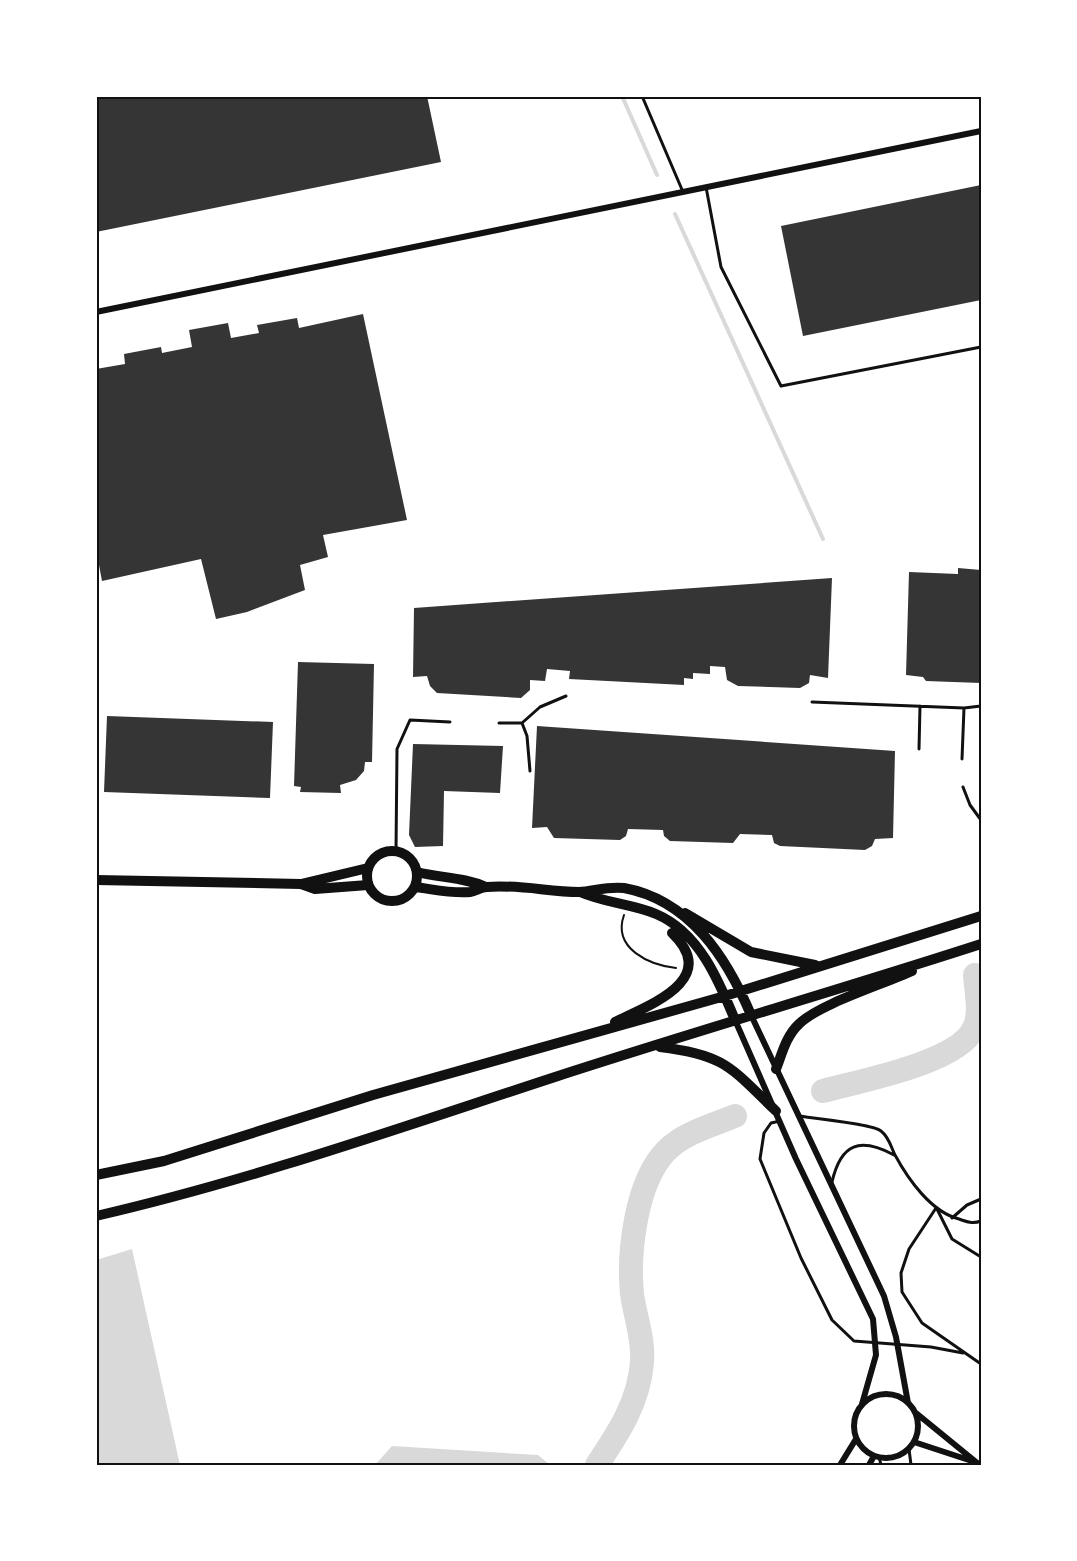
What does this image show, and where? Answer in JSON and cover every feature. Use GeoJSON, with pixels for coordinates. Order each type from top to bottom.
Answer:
{"type":"FeatureCollection","features":[{"type":"Feature","properties":{"kind":"main road"},"geometry":{"type":"LineString","coordinates":[[96,880],[301,884],[368,868],[379,855],[396,851],[410,858],[417,872],[415,887],[403,899],[387,901],[373,892],[368,885],[368,868]]}},
{"type":"Feature","properties":{"kind":"main road"},"geometry":{"type":"LineString","coordinates":[[417,872],[436,877],[471,879],[486,887]]}},
{"type":"Feature","properties":{"kind":"main road"},"geometry":{"type":"LineString","coordinates":[[301,884],[315,889],[368,885]]}},
{"type":"Feature","properties":{"kind":"main road"},"geometry":{"type":"LineString","coordinates":[[415,887],[470,892],[486,887],[580,892],[602,887],[622,888],[658,898],[675,909],[695,917],[750,952],[819,966]]}},
{"type":"Feature","properties":{"kind":"main road"},"geometry":{"type":"LineString","coordinates":[[580,892],[603,902],[656,914],[685,936],[714,972],[735,1020]]}},
{"type":"Feature","properties":{"kind":"main road"},"geometry":{"type":"LineString","coordinates":[[594,1033],[676,990],[687,966],[686,950],[679,939],[669,930],[629,907]]}},
{"type":"Feature","properties":{"kind":"main road"},"geometry":{"type":"LineString","coordinates":[[675,909],[713,946],[728,966],[751,1015]]}},
{"type":"Feature","properties":{"kind":"main road"},"geometry":{"type":"LineString","coordinates":[[96,1175],[164,1161],[372,1095],[725,996],[981,916]]}},
{"type":"Feature","properties":{"kind":"main road"},"geometry":{"type":"LineString","coordinates":[[96,1216],[180,1197],[273,1169],[735,1020],[981,944]]}},
{"type":"Feature","properties":{"kind":"main road"},"geometry":{"type":"LineString","coordinates":[[776,1069],[785,1043],[799,1023],[833,1005],[942,956]]}},
{"type":"Feature","properties":{"kind":"main road"},"geometry":{"type":"LineString","coordinates":[[654,1046],[712,1057],[735,1071],[778,1116]]}},
{"type":"Feature","properties":{"kind":"street"},"geometry":{"type":"LineString","coordinates":[[96,312],[981,131]]}},
{"type":"Feature","properties":{"kind":"street"},"geometry":{"type":"LineString","coordinates":[[751,1015],[884,1296],[891,1318],[908,1403]]}},
{"type":"Feature","properties":{"kind":"street"},"geometry":{"type":"LineString","coordinates":[[735,1020],[796,1159],[873,1319],[876,1355],[853,1427],[856,1439],[863,1449],[876,1457],[893,1458],[909,1449],[914,1442],[918,1428],[915,1413]]}},
{"type":"Feature","properties":{"kind":"street"},"geometry":{"type":"LineString","coordinates":[[862,1404],[873,1397],[885,1394],[897,1396],[977,1464]]}},
{"type":"Feature","properties":{"kind":"street"},"geometry":{"type":"LineString","coordinates":[[840,1465],[856,1439]]}},
{"type":"Feature","properties":{"kind":"street"},"geometry":{"type":"LineString","coordinates":[[914,1442],[977,1464]]}},
{"type":"Feature","properties":{"kind":"street"},"geometry":{"type":"LineString","coordinates":[[869,1465],[876,1457]]}},
{"type":"Feature","properties":{"kind":"lane"},"geometry":{"type":"LineString","coordinates":[[642,96],[683,192]]}},
{"type":"Feature","properties":{"kind":"lane"},"geometry":{"type":"LineString","coordinates":[[980,96],[981,101]]}},
{"type":"Feature","properties":{"kind":"lane"},"geometry":{"type":"LineString","coordinates":[[706,187],[721,267],[781,386],[981,347]]}},
{"type":"Feature","properties":{"kind":"lane"},"geometry":{"type":"LineString","coordinates":[[499,723],[522,723],[540,707],[566,696]]}},
{"type":"Feature","properties":{"kind":"lane"},"geometry":{"type":"LineString","coordinates":[[812,702],[964,708],[981,706]]}},
{"type":"Feature","properties":{"kind":"lane"},"geometry":{"type":"LineString","coordinates":[[919,749],[920,706]]}},
{"type":"Feature","properties":{"kind":"lane"},"geometry":{"type":"LineString","coordinates":[[962,759],[964,708]]}},
{"type":"Feature","properties":{"kind":"lane"},"geometry":{"type":"LineString","coordinates":[[396,851],[397,749],[410,720],[450,722]]}},
{"type":"Feature","properties":{"kind":"lane"},"geometry":{"type":"LineString","coordinates":[[522,723],[527,736],[530,771]]}},
{"type":"Feature","properties":{"kind":"lane"},"geometry":{"type":"LineString","coordinates":[[963,787],[970,805],[981,820]]}},
{"type":"Feature","properties":{"kind":"lane"},"geometry":{"type":"LineString","coordinates":[[798,1115],[830,1122],[872,1126],[887,1138],[912,1181],[937,1208],[952,1218],[975,1224],[981,1221]]}},
{"type":"Feature","properties":{"kind":"lane"},"geometry":{"type":"LineString","coordinates":[[778,1116],[764,1133],[760,1159],[797,1249],[832,1320],[854,1341],[931,1347],[963,1353]]}},
{"type":"Feature","properties":{"kind":"lane"},"geometry":{"type":"LineString","coordinates":[[831,1187],[836,1164],[845,1152],[855,1146],[875,1145],[896,1156]]}},
{"type":"Feature","properties":{"kind":"lane"},"geometry":{"type":"LineString","coordinates":[[952,1218],[967,1205],[981,1199]]}},
{"type":"Feature","properties":{"kind":"lane"},"geometry":{"type":"LineString","coordinates":[[937,1208],[909,1249],[901,1273],[902,1292],[922,1323],[981,1364]]}},
{"type":"Feature","properties":{"kind":"lane"},"geometry":{"type":"LineString","coordinates":[[937,1208],[952,1239],[981,1257]]}},
{"type":"Feature","properties":{"kind":"lane"},"geometry":{"type":"LineString","coordinates":[[909,1449],[911,1465]]}},
{"type":"Feature","properties":{"kind":"lane"},"geometry":{"type":"LineString","coordinates":[[876,1457],[881,1465]]}},
{"type":"Feature","properties":{"kind":"path"},"geometry":{"type":"LineString","coordinates":[[629,907],[622,920],[623,934],[634,952],[653,964],[676,968]]}},
{"type":"Feature","properties":{"kind":"shaded area"},"geometry":{"type":"Polygon","coordinates":[[[132,1249],[180,1465],[96,1465],[96,1260],[132,1249]]]}},
{"type":"Feature","properties":{"kind":"shaded area"},"geometry":{"type":"Polygon","coordinates":[[[392,1446],[538,1455],[550,1465],[375,1465],[392,1446]]]}},
{"type":"Feature","properties":{"kind":"building"},"geometry":{"type":"Polygon","coordinates":[[[96,96],[427,96],[441,162],[96,232],[96,96]]]}},
{"type":"Feature","properties":{"kind":"building"},"geometry":{"type":"Polygon","coordinates":[[[981,185],[981,300],[803,336],[781,226],[981,185]]]}},
{"type":"Feature","properties":{"kind":"building"},"geometry":{"type":"Polygon","coordinates":[[[363,314],[407,520],[323,535],[328,557],[300,565],[305,590],[247,612],[216,619],[201,559],[102,581],[96,549],[96,369],[125,364],[124,354],[161,347],[162,353],[192,347],[189,330],[228,323],[231,338],[259,333],[257,325],[297,318],[299,328],[363,314]]]}},
{"type":"Feature","properties":{"kind":"building"},"geometry":{"type":"Polygon","coordinates":[[[958,568],[981,570],[981,683],[926,681],[923,677],[906,675],[909,572],[958,574],[958,568]]]}},
{"type":"Feature","properties":{"kind":"building"},"geometry":{"type":"Polygon","coordinates":[[[832,578],[828,678],[810,675],[809,683],[800,688],[738,686],[727,680],[725,667],[710,666],[710,674],[693,673],[693,679],[684,678],[684,685],[569,679],[570,671],[547,669],[545,681],[530,680],[530,690],[521,698],[437,693],[430,686],[427,676],[413,677],[414,608],[832,578]]]}},
{"type":"Feature","properties":{"kind":"building"},"geometry":{"type":"Polygon","coordinates":[[[298,662],[374,664],[372,762],[365,762],[364,771],[356,780],[340,785],[341,793],[300,792],[301,787],[294,786],[298,662]]]}},
{"type":"Feature","properties":{"kind":"building"},"geometry":{"type":"Polygon","coordinates":[[[107,716],[273,722],[270,798],[104,792],[107,716]]]}},
{"type":"Feature","properties":{"kind":"building"},"geometry":{"type":"Polygon","coordinates":[[[537,726],[895,751],[893,838],[875,839],[872,846],[865,850],[780,846],[774,843],[772,835],[740,834],[733,843],[670,841],[664,836],[663,830],[628,829],[626,836],[620,840],[554,838],[547,827],[532,828],[537,726]]]}},
{"type":"Feature","properties":{"kind":"building"},"geometry":{"type":"Polygon","coordinates":[[[413,744],[503,746],[500,793],[444,791],[443,846],[415,847],[409,835],[413,744]]]}},
{"type":"Feature","properties":{"kind":"waterway"},"geometry":{"type":"LineString","coordinates":[[622,96],[657,175]]}},
{"type":"Feature","properties":{"kind":"waterway"},"geometry":{"type":"LineString","coordinates":[[675,214],[823,539]]}},
{"type":"Feature","properties":{"kind":"waterway"},"geometry":{"type":"LineString","coordinates":[[823,1091],[928,1061],[963,1042],[976,1024],[978,1003],[975,975]]}},
{"type":"Feature","properties":{"kind":"waterway"},"geometry":{"type":"LineString","coordinates":[[597,1465],[627,1416],[640,1377],[642,1345],[632,1294],[631,1258],[636,1218],[647,1181],[666,1151],[681,1139],[735,1116]]}}]}
